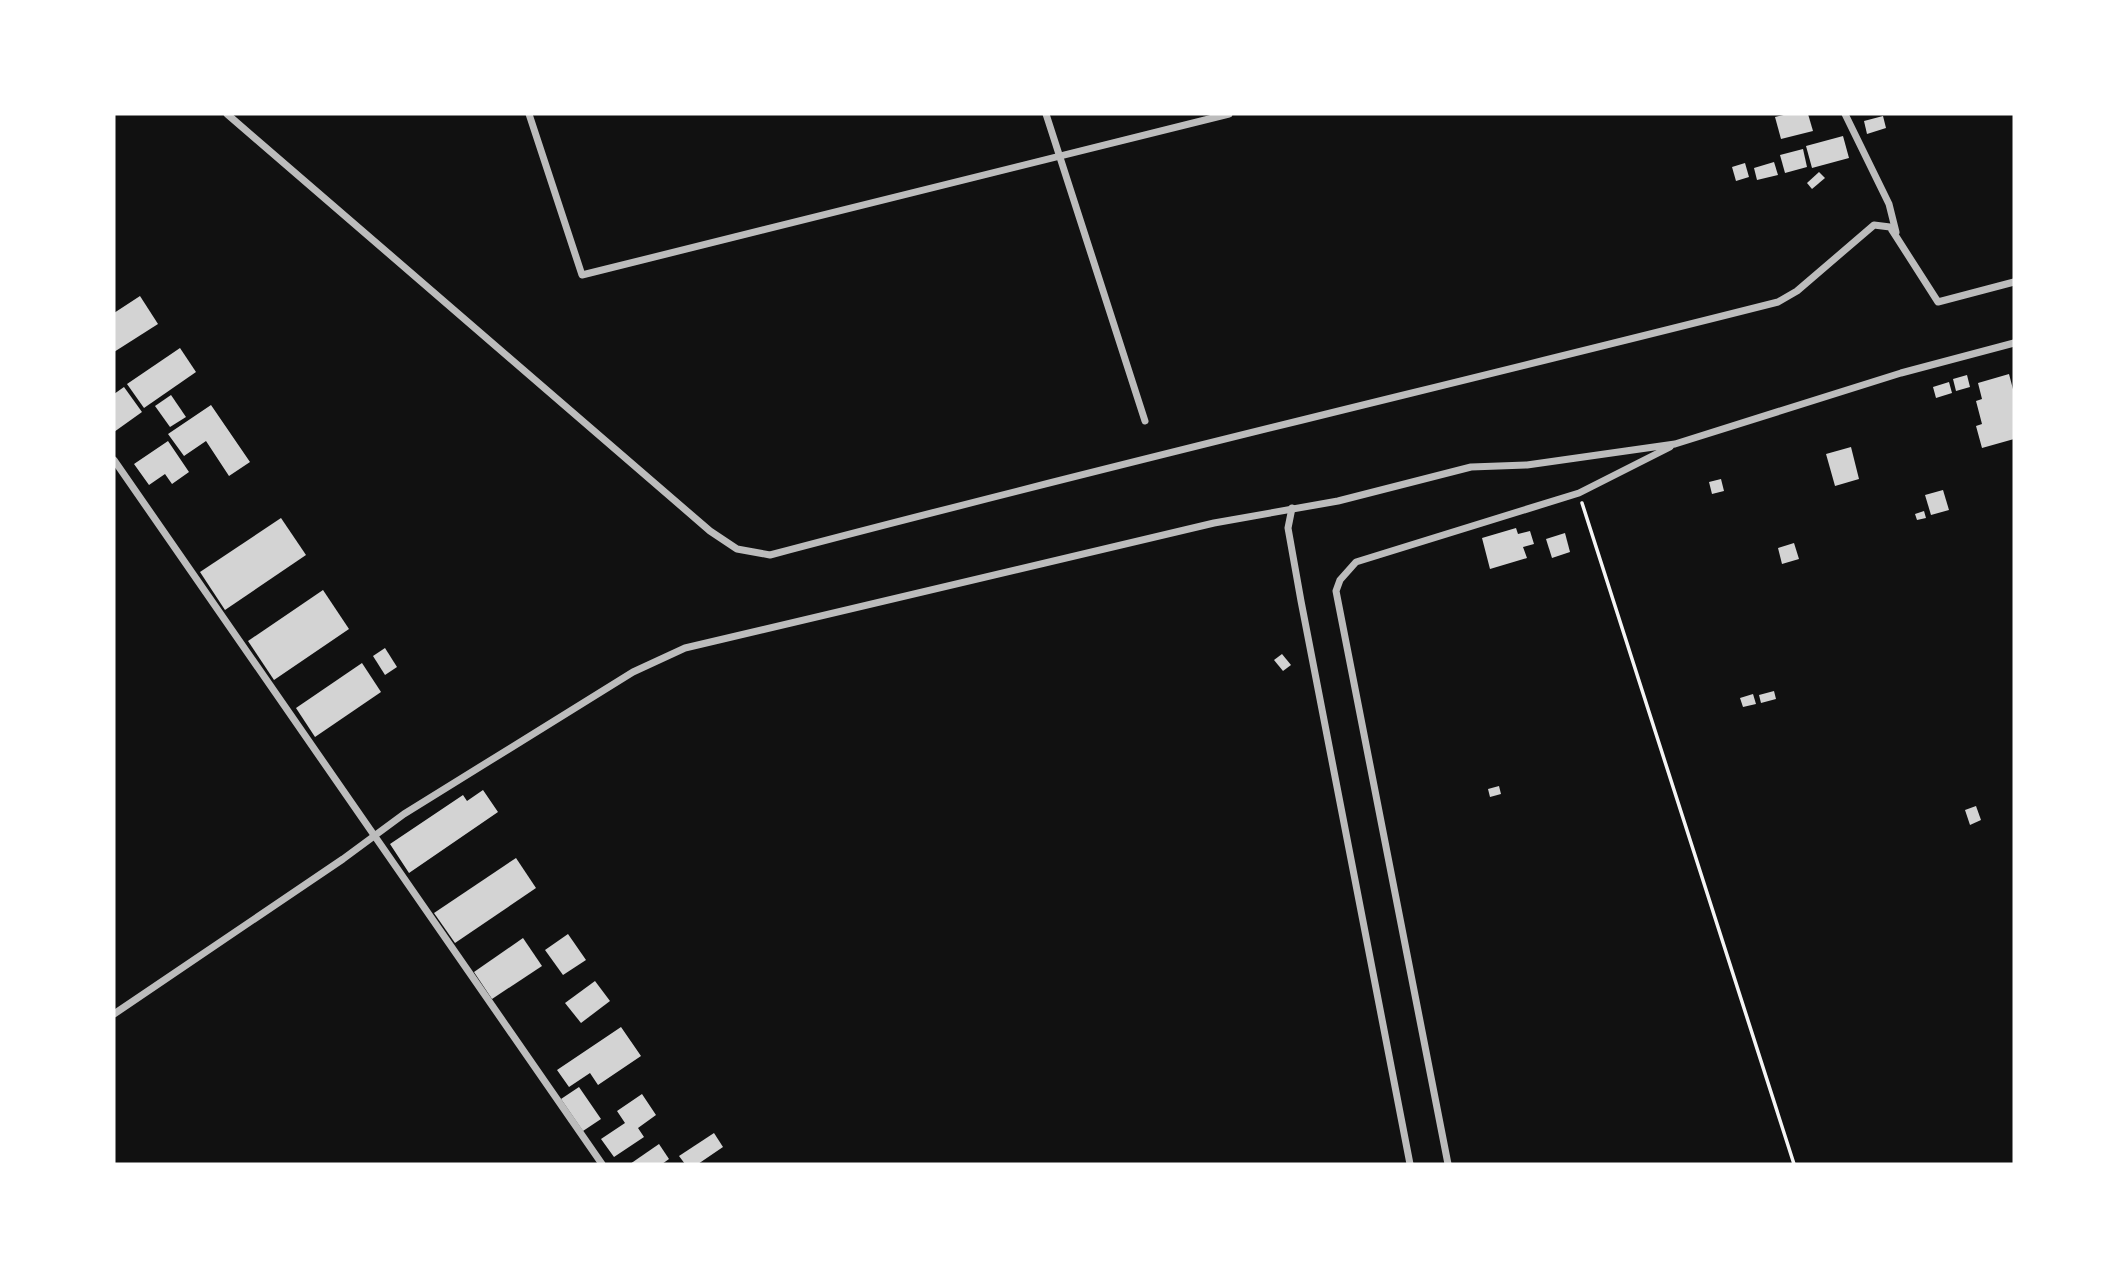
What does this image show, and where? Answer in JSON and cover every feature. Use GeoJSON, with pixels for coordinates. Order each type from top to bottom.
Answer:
{"type":"FeatureCollection","features":[{"type":"Feature","properties":{"kind":"street"},"geometry":{"type":"LineString","coordinates":[[227,114],[710,531],[737,550],[770,555],[1047,481],[1327,415],[1778,302],[1797,291],[1874,225],[1890,227],[1938,302],[2014,282]]}},
{"type":"Feature","properties":{"kind":"street"},"geometry":{"type":"LineString","coordinates":[[529,114],[582,275],[1229,114]]}},
{"type":"Feature","properties":{"kind":"street"},"geometry":{"type":"LineString","coordinates":[[1046,114],[1145,421]]}},
{"type":"Feature","properties":{"kind":"street"},"geometry":{"type":"LineString","coordinates":[[1845,114],[1889,204],[1897,236]]}},
{"type":"Feature","properties":{"kind":"street"},"geometry":{"type":"LineString","coordinates":[[114,1014],[343,859],[373,834],[633,672],[685,648],[1214,523],[1338,501],[1471,467],[1527,465],[1675,444],[1901,373],[2014,343]]}},
{"type":"Feature","properties":{"kind":"street"},"geometry":{"type":"LineString","coordinates":[[1448,1164],[1336,591],[1340,580],[1356,562],[1579,493],[1675,444]]}},
{"type":"Feature","properties":{"kind":"street"},"geometry":{"type":"LineString","coordinates":[[114,460],[602,1164]]}},
{"type":"Feature","properties":{"kind":"street"},"geometry":{"type":"LineString","coordinates":[[1292,509],[1288,528],[1410,1164]]}},
{"type":"Feature","properties":{"kind":"path"},"geometry":{"type":"LineString","coordinates":[[1579,493],[1794,1164]]}},
{"type":"Feature","properties":{"kind":"building"},"geometry":{"type":"Polygon","coordinates":[[[1808,114],[1813,131],[1781,139],[1775,117],[1808,114]]]}},
{"type":"Feature","properties":{"kind":"building"},"geometry":{"type":"Polygon","coordinates":[[[1883,116],[1886,128],[1867,134],[1864,121],[1883,116]]]}},
{"type":"Feature","properties":{"kind":"building"},"geometry":{"type":"Polygon","coordinates":[[[1843,136],[1849,158],[1812,168],[1806,146],[1843,136]]]}},
{"type":"Feature","properties":{"kind":"building"},"geometry":{"type":"Polygon","coordinates":[[[1803,149],[1807,167],[1785,173],[1780,155],[1803,149]]]}},
{"type":"Feature","properties":{"kind":"building"},"geometry":{"type":"Polygon","coordinates":[[[1774,162],[1778,175],[1757,180],[1754,168],[1774,162]]]}},
{"type":"Feature","properties":{"kind":"building"},"geometry":{"type":"Polygon","coordinates":[[[1745,163],[1749,177],[1736,181],[1732,167],[1745,163]]]}},
{"type":"Feature","properties":{"kind":"building"},"geometry":{"type":"Polygon","coordinates":[[[1819,172],[1825,178],[1812,189],[1807,183],[1819,172]]]}},
{"type":"Feature","properties":{"kind":"building"},"geometry":{"type":"Polygon","coordinates":[[[140,296],[158,324],[114,352],[114,313],[140,296]]]}},
{"type":"Feature","properties":{"kind":"building"},"geometry":{"type":"Polygon","coordinates":[[[180,348],[196,372],[144,408],[127,384],[180,348]]]}},
{"type":"Feature","properties":{"kind":"building"},"geometry":{"type":"Polygon","coordinates":[[[2009,374],[2014,393],[2014,439],[1982,448],[1976,426],[1982,424],[1976,401],[1982,399],[1978,383],[2009,374]]]}},
{"type":"Feature","properties":{"kind":"building"},"geometry":{"type":"Polygon","coordinates":[[[1967,375],[1970,387],[1956,391],[1953,379],[1967,375]]]}},
{"type":"Feature","properties":{"kind":"building"},"geometry":{"type":"Polygon","coordinates":[[[1949,382],[1952,393],[1936,398],[1933,387],[1949,382]]]}},
{"type":"Feature","properties":{"kind":"building"},"geometry":{"type":"Polygon","coordinates":[[[124,387],[142,412],[114,432],[114,394],[124,387]]]}},
{"type":"Feature","properties":{"kind":"building"},"geometry":{"type":"Polygon","coordinates":[[[171,395],[186,417],[170,427],[155,406],[171,395]]]}},
{"type":"Feature","properties":{"kind":"building"},"geometry":{"type":"Polygon","coordinates":[[[211,405],[250,462],[229,476],[206,441],[184,456],[168,434],[211,405]]]}},
{"type":"Feature","properties":{"kind":"building"},"geometry":{"type":"Polygon","coordinates":[[[168,441],[189,472],[172,484],[165,474],[149,485],[134,464],[168,441]]]}},
{"type":"Feature","properties":{"kind":"building"},"geometry":{"type":"Polygon","coordinates":[[[1851,447],[1859,479],[1835,486],[1826,454],[1851,447]]]}},
{"type":"Feature","properties":{"kind":"building"},"geometry":{"type":"Polygon","coordinates":[[[1721,479],[1724,491],[1712,494],[1709,482],[1721,479]]]}},
{"type":"Feature","properties":{"kind":"building"},"geometry":{"type":"Polygon","coordinates":[[[1943,490],[1949,510],[1931,515],[1925,495],[1943,490]]]}},
{"type":"Feature","properties":{"kind":"building"},"geometry":{"type":"Polygon","coordinates":[[[1924,511],[1926,518],[1917,520],[1915,514],[1924,511]]]}},
{"type":"Feature","properties":{"kind":"building"},"geometry":{"type":"Polygon","coordinates":[[[281,518],[306,555],[225,610],[200,572],[281,518]]]}},
{"type":"Feature","properties":{"kind":"building"},"geometry":{"type":"Polygon","coordinates":[[[1516,528],[1518,534],[1530,531],[1534,544],[1523,547],[1527,558],[1490,569],[1482,538],[1516,528]]]}},
{"type":"Feature","properties":{"kind":"building"},"geometry":{"type":"Polygon","coordinates":[[[1565,533],[1570,552],[1552,558],[1546,539],[1565,533]]]}},
{"type":"Feature","properties":{"kind":"building"},"geometry":{"type":"Polygon","coordinates":[[[1794,543],[1799,559],[1782,564],[1778,548],[1794,543]]]}},
{"type":"Feature","properties":{"kind":"building"},"geometry":{"type":"Polygon","coordinates":[[[323,590],[349,629],[274,680],[248,641],[323,590]]]}},
{"type":"Feature","properties":{"kind":"building"},"geometry":{"type":"Polygon","coordinates":[[[385,648],[397,667],[385,675],[373,656],[385,648]]]}},
{"type":"Feature","properties":{"kind":"building"},"geometry":{"type":"Polygon","coordinates":[[[1282,654],[1291,665],[1283,671],[1274,660],[1282,654]]]}},
{"type":"Feature","properties":{"kind":"building"},"geometry":{"type":"Polygon","coordinates":[[[362,663],[381,692],[315,737],[296,708],[362,663]]]}},
{"type":"Feature","properties":{"kind":"building"},"geometry":{"type":"Polygon","coordinates":[[[1774,691],[1776,699],[1761,703],[1759,695],[1774,691]]]}},
{"type":"Feature","properties":{"kind":"building"},"geometry":{"type":"Polygon","coordinates":[[[1753,694],[1756,704],[1743,707],[1740,698],[1753,694]]]}},
{"type":"Feature","properties":{"kind":"building"},"geometry":{"type":"Polygon","coordinates":[[[1499,786],[1501,794],[1490,797],[1488,789],[1499,786]]]}},
{"type":"Feature","properties":{"kind":"building"},"geometry":{"type":"Polygon","coordinates":[[[483,790],[498,812],[409,873],[390,844],[463,795],[467,801],[483,790]]]}},
{"type":"Feature","properties":{"kind":"building"},"geometry":{"type":"Polygon","coordinates":[[[1976,806],[1981,820],[1970,825],[1965,810],[1976,806]]]}},
{"type":"Feature","properties":{"kind":"building"},"geometry":{"type":"Polygon","coordinates":[[[516,858],[536,888],[455,943],[434,913],[516,858]]]}},
{"type":"Feature","properties":{"kind":"building"},"geometry":{"type":"Polygon","coordinates":[[[568,934],[586,960],[563,975],[545,950],[568,934]]]}},
{"type":"Feature","properties":{"kind":"building"},"geometry":{"type":"Polygon","coordinates":[[[523,938],[542,966],[492,999],[474,972],[523,938]]]}},
{"type":"Feature","properties":{"kind":"building"},"geometry":{"type":"Polygon","coordinates":[[[595,981],[610,1001],[581,1023],[565,1003],[595,981]]]}},
{"type":"Feature","properties":{"kind":"building"},"geometry":{"type":"Polygon","coordinates":[[[621,1027],[641,1056],[598,1085],[590,1073],[569,1087],[557,1070],[621,1027]]]}},
{"type":"Feature","properties":{"kind":"building"},"geometry":{"type":"Polygon","coordinates":[[[579,1087],[601,1119],[583,1131],[561,1099],[579,1087]]]}},
{"type":"Feature","properties":{"kind":"building"},"geometry":{"type":"Polygon","coordinates":[[[642,1094],[656,1115],[638,1128],[644,1137],[614,1157],[601,1139],[625,1123],[617,1111],[642,1094]]]}},
{"type":"Feature","properties":{"kind":"building"},"geometry":{"type":"Polygon","coordinates":[[[714,1133],[723,1147],[698,1164],[685,1164],[679,1156],[714,1133]]]}},
{"type":"Feature","properties":{"kind":"building"},"geometry":{"type":"Polygon","coordinates":[[[659,1144],[669,1159],[662,1164],[630,1164],[659,1144]]]}}]}
